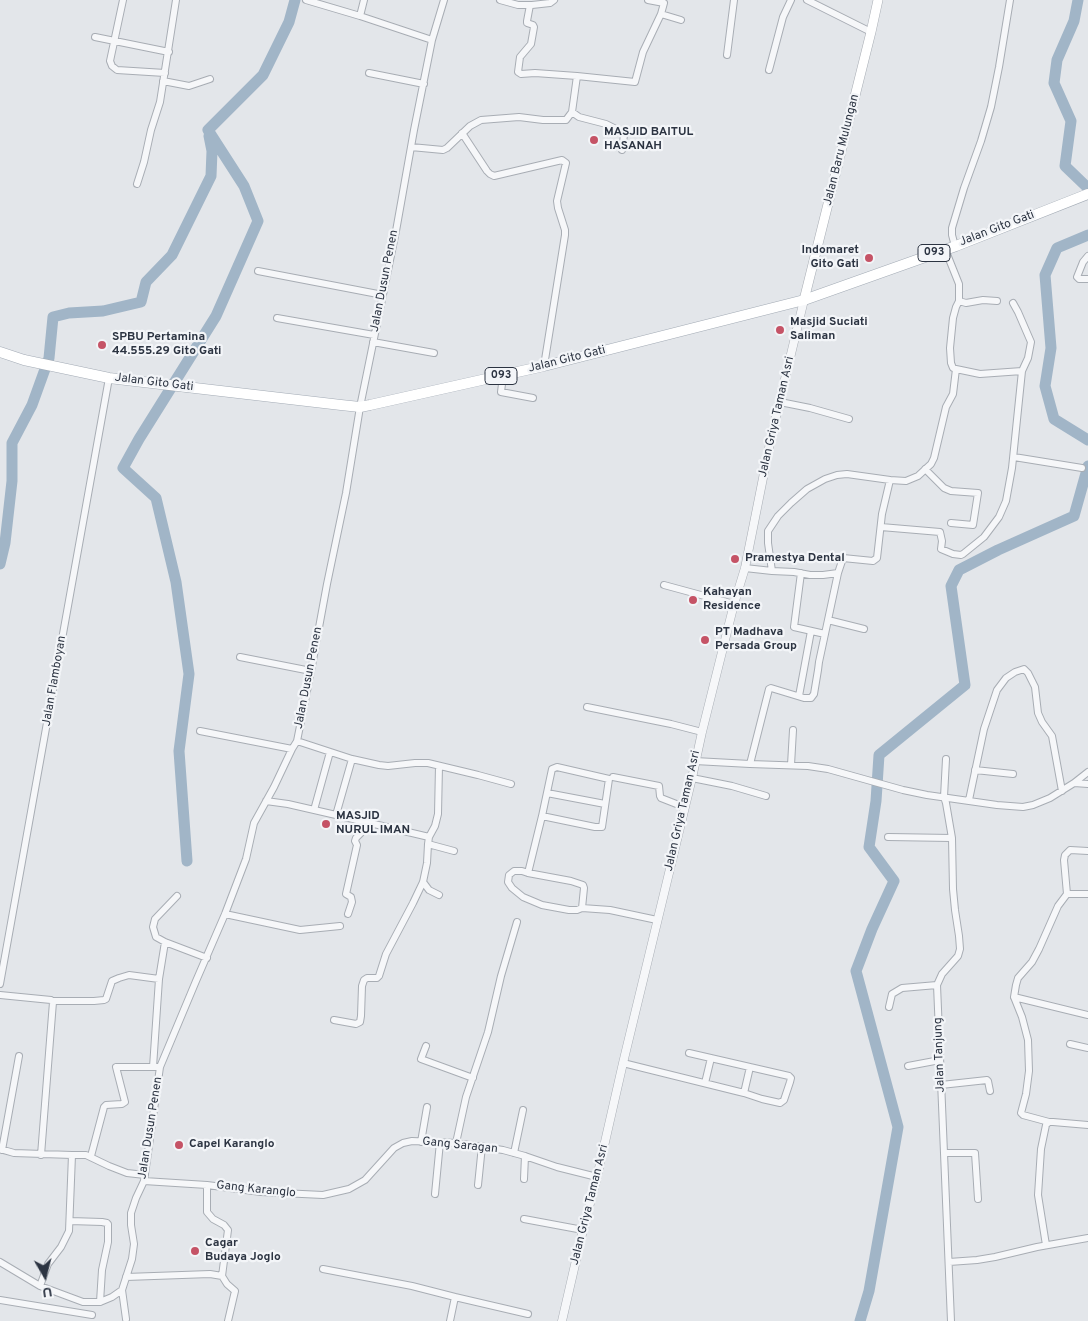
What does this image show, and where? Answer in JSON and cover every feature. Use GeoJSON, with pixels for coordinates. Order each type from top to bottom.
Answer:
{"type":"FeatureCollection","features":[{"type":"Feature","properties":{"kind":"main road","name":"Jalan Baru Mulungan"},"geometry":{"type":"LineString","coordinates":[[804,300],[878,0]]}},
{"type":"Feature","properties":{"kind":"main road","name":"Jalan Gito Gati"},"geometry":{"type":"LineString","coordinates":[[0,352],[24,360],[108,378],[360,407],[503,376],[804,300],[950,248],[1088,194]]}},
{"type":"Feature","properties":{"kind":"street"},"geometry":{"type":"LineString","coordinates":[[123,0],[110,61],[114,69],[164,73]]}},
{"type":"Feature","properties":{"kind":"street"},"geometry":{"type":"LineString","coordinates":[[137,184],[160,102],[176,0]]}},
{"type":"Feature","properties":{"kind":"street"},"geometry":{"type":"LineString","coordinates":[[306,0],[432,40]]}},
{"type":"Feature","properties":{"kind":"street"},"geometry":{"type":"LineString","coordinates":[[360,16],[364,0]]}},
{"type":"Feature","properties":{"kind":"street","name":"Jalan Dusun Penen"},"geometry":{"type":"LineString","coordinates":[[122,1290],[132,1259],[134,1244],[131,1213],[144,1178],[157,1067],[226,914],[246,859],[254,823],[297,741],[432,40],[444,0]]}},
{"type":"Feature","properties":{"kind":"street"},"geometry":{"type":"LineString","coordinates":[[503,1],[518,5],[530,5],[550,3],[554,0]]}},
{"type":"Feature","properties":{"kind":"street"},"geometry":{"type":"LineString","coordinates":[[530,5],[526,21],[534,27],[531,44],[520,57],[518,72],[521,74],[578,76],[635,82],[643,52],[665,1],[648,0]]}},
{"type":"Feature","properties":{"kind":"street"},"geometry":{"type":"LineString","coordinates":[[727,54],[734,0]]}},
{"type":"Feature","properties":{"kind":"street"},"geometry":{"type":"LineString","coordinates":[[769,70],[783,17],[791,0]]}},
{"type":"Feature","properties":{"kind":"street"},"geometry":{"type":"LineString","coordinates":[[808,0],[871,32]]}},
{"type":"Feature","properties":{"kind":"street"},"geometry":{"type":"LineString","coordinates":[[1010,0],[991,107],[952,228],[950,248],[959,284],[959,301],[953,318],[950,348],[951,363],[953,368],[956,369],[980,374],[1022,371]]}},
{"type":"Feature","properties":{"kind":"street"},"geometry":{"type":"LineString","coordinates":[[661,14],[681,20]]}},
{"type":"Feature","properties":{"kind":"street"},"geometry":{"type":"LineString","coordinates":[[95,37],[169,52]]}},
{"type":"Feature","properties":{"kind":"street"},"geometry":{"type":"LineString","coordinates":[[369,73],[424,84]]}},
{"type":"Feature","properties":{"kind":"street"},"geometry":{"type":"LineString","coordinates":[[411,147],[444,150],[451,146],[473,124],[481,120],[519,116],[564,121],[572,112],[578,76]]}},
{"type":"Feature","properties":{"kind":"street"},"geometry":{"type":"LineString","coordinates":[[163,81],[189,86],[210,79]]}},
{"type":"Feature","properties":{"kind":"street"},"geometry":{"type":"LineString","coordinates":[[572,112],[579,117],[606,124],[622,132],[624,135],[622,150]]}},
{"type":"Feature","properties":{"kind":"street"},"geometry":{"type":"LineString","coordinates":[[462,133],[487,171],[494,176],[562,160],[566,163],[557,201],[566,230],[544,366]]}},
{"type":"Feature","properties":{"kind":"street"},"geometry":{"type":"LineString","coordinates":[[1088,256],[1083,262],[1077,277],[1088,279]]}},
{"type":"Feature","properties":{"kind":"street"},"geometry":{"type":"LineString","coordinates":[[258,271],[383,295]]}},
{"type":"Feature","properties":{"kind":"street","name":"Jalan Griya Taman Asri"},"geometry":{"type":"LineString","coordinates":[[562,1321],[582,1230],[597,1176],[622,1063],[684,806],[734,604],[745,568],[772,433],[804,300]]}},
{"type":"Feature","properties":{"kind":"street"},"geometry":{"type":"LineString","coordinates":[[959,301],[966,303],[983,300],[997,301]]}},
{"type":"Feature","properties":{"kind":"street"},"geometry":{"type":"LineString","coordinates":[[881,527],[940,532],[941,549],[958,555],[964,554],[984,537],[999,517],[1006,501],[1014,456],[1022,371],[1028,358],[1030,342],[1018,312],[1012,303]]}},
{"type":"Feature","properties":{"kind":"street"},"geometry":{"type":"LineString","coordinates":[[277,318],[374,338],[434,353]]}},
{"type":"Feature","properties":{"kind":"street"},"geometry":{"type":"LineString","coordinates":[[772,572],[768,531],[772,522],[807,489],[825,479],[847,474],[906,481],[918,476],[931,464],[946,407],[953,394],[956,369]]}},
{"type":"Feature","properties":{"kind":"street"},"geometry":{"type":"LineString","coordinates":[[503,376],[501,392],[533,398]]}},
{"type":"Feature","properties":{"kind":"street","name":"Jalan Flamboyan"},"geometry":{"type":"LineString","coordinates":[[0,984],[108,378]]}},
{"type":"Feature","properties":{"kind":"street"},"geometry":{"type":"LineString","coordinates":[[780,402],[849,419]]}},
{"type":"Feature","properties":{"kind":"street"},"geometry":{"type":"LineString","coordinates":[[1014,456],[1082,468]]}},
{"type":"Feature","properties":{"kind":"street"},"geometry":{"type":"LineString","coordinates":[[925,469],[944,488],[951,491],[978,493],[973,525],[952,523]]}},
{"type":"Feature","properties":{"kind":"street"},"geometry":{"type":"LineString","coordinates":[[750,764],[769,689],[804,698],[811,698],[814,694],[819,662],[842,558],[873,561],[876,558],[882,514],[890,480]]}},
{"type":"Feature","properties":{"kind":"street"},"geometry":{"type":"LineString","coordinates":[[745,568],[810,575],[838,573]]}},
{"type":"Feature","properties":{"kind":"street"},"geometry":{"type":"LineString","coordinates":[[801,573],[793,626],[825,634]]}},
{"type":"Feature","properties":{"kind":"street"},"geometry":{"type":"LineString","coordinates":[[664,586],[734,604]]}},
{"type":"Feature","properties":{"kind":"street"},"geometry":{"type":"LineString","coordinates":[[828,620],[864,628]]}},
{"type":"Feature","properties":{"kind":"street"},"geometry":{"type":"LineString","coordinates":[[799,696],[811,631]]}},
{"type":"Feature","properties":{"kind":"street"},"geometry":{"type":"LineString","coordinates":[[240,657],[311,671]]}},
{"type":"Feature","properties":{"kind":"street"},"geometry":{"type":"LineString","coordinates":[[969,800],[984,729],[997,690],[1006,678],[1024,669],[1035,687],[1038,713],[1052,736],[1062,790]]}},
{"type":"Feature","properties":{"kind":"street"},"geometry":{"type":"LineString","coordinates":[[587,706],[702,732]]}},
{"type":"Feature","properties":{"kind":"street"},"geometry":{"type":"LineString","coordinates":[[791,765],[793,730]]}},
{"type":"Feature","properties":{"kind":"street"},"geometry":{"type":"LineString","coordinates":[[200,731],[292,749]]}},
{"type":"Feature","properties":{"kind":"street"},"geometry":{"type":"LineString","coordinates":[[297,741],[352,759],[388,766],[415,763],[439,766],[478,774],[511,784]]}},
{"type":"Feature","properties":{"kind":"street"},"geometry":{"type":"LineString","coordinates":[[314,810],[330,752]]}},
{"type":"Feature","properties":{"kind":"street"},"geometry":{"type":"LineString","coordinates":[[336,815],[352,759]]}},
{"type":"Feature","properties":{"kind":"street"},"geometry":{"type":"LineString","coordinates":[[889,1007],[892,994],[902,988],[938,985],[942,974],[958,956],[960,949],[955,910],[952,838],[944,796],[946,759]]}},
{"type":"Feature","properties":{"kind":"street"},"geometry":{"type":"LineString","coordinates":[[695,761],[791,765],[828,769],[903,790],[997,805],[1023,807],[1050,798],[1088,772]]}},
{"type":"Feature","properties":{"kind":"street"},"geometry":{"type":"LineString","coordinates":[[334,1020],[356,1024],[360,1022],[364,980],[379,976],[386,954],[422,882],[428,840],[435,826],[438,814],[439,766]]}},
{"type":"Feature","properties":{"kind":"street"},"geometry":{"type":"LineString","coordinates":[[528,873],[551,771],[554,767],[557,766],[610,779],[602,827],[598,828],[542,816]]}},
{"type":"Feature","properties":{"kind":"street"},"geometry":{"type":"LineString","coordinates":[[975,770],[1013,774]]}},
{"type":"Feature","properties":{"kind":"street"},"geometry":{"type":"LineString","coordinates":[[613,777],[659,786],[661,798],[684,806]]}},
{"type":"Feature","properties":{"kind":"street"},"geometry":{"type":"LineString","coordinates":[[692,778],[732,786],[766,796]]}},
{"type":"Feature","properties":{"kind":"street"},"geometry":{"type":"LineString","coordinates":[[1074,783],[1088,784]]}},
{"type":"Feature","properties":{"kind":"street"},"geometry":{"type":"LineString","coordinates":[[547,793],[605,804]]}},
{"type":"Feature","properties":{"kind":"street"},"geometry":{"type":"LineString","coordinates":[[266,801],[364,822],[428,840],[454,852]]}},
{"type":"Feature","properties":{"kind":"street"},"geometry":{"type":"LineString","coordinates":[[348,914],[352,902],[351,897],[346,894],[357,845],[355,842],[361,833],[364,822]]}},
{"type":"Feature","properties":{"kind":"street"},"geometry":{"type":"LineString","coordinates":[[888,837],[952,838]]}},
{"type":"Feature","properties":{"kind":"street"},"geometry":{"type":"LineString","coordinates":[[1088,851],[1070,850],[1066,855],[1064,860],[1067,894],[1051,918],[1032,962],[1018,978],[1014,997],[1028,1040],[1026,1094],[1021,1112],[1023,1115],[1049,1122],[1088,1125]]}},
{"type":"Feature","properties":{"kind":"street"},"geometry":{"type":"LineString","coordinates":[[582,908],[583,885],[522,871],[514,871],[509,875],[508,882],[512,888],[523,897],[542,905],[569,910],[582,908],[610,910],[657,920]]}},
{"type":"Feature","properties":{"kind":"street"},"geometry":{"type":"LineString","coordinates":[[422,882],[429,890],[439,895]]}},
{"type":"Feature","properties":{"kind":"street"},"geometry":{"type":"LineString","coordinates":[[1067,894],[1088,894]]}},
{"type":"Feature","properties":{"kind":"street"},"geometry":{"type":"LineString","coordinates":[[177,896],[157,915],[153,927],[156,937],[206,958]]}},
{"type":"Feature","properties":{"kind":"street"},"geometry":{"type":"LineString","coordinates":[[226,914],[300,930],[340,926]]}},
{"type":"Feature","properties":{"kind":"street"},"geometry":{"type":"LineString","coordinates":[[456,1143],[466,1096],[488,1032],[501,976],[517,922]]}},
{"type":"Feature","properties":{"kind":"street"},"geometry":{"type":"LineString","coordinates":[[19,1056],[1,1149],[14,1153],[91,1156],[104,1107],[125,1102],[116,1070],[119,1066],[157,1067],[159,979],[165,942]]}},
{"type":"Feature","properties":{"kind":"street"},"geometry":{"type":"LineString","coordinates":[[0,995],[52,1001],[104,1000],[112,981],[119,978],[130,975],[159,979]]}},
{"type":"Feature","properties":{"kind":"street","name":"Jalan Tanjung"},"geometry":{"type":"LineString","coordinates":[[938,985],[951,1321]]}},
{"type":"Feature","properties":{"kind":"street"},"geometry":{"type":"LineString","coordinates":[[1014,997],[1088,1015]]}},
{"type":"Feature","properties":{"kind":"street"},"geometry":{"type":"LineString","coordinates":[[42,1155],[54,1004],[52,1001]]}},
{"type":"Feature","properties":{"kind":"street"},"geometry":{"type":"LineString","coordinates":[[1070,1044],[1088,1048]]}},
{"type":"Feature","properties":{"kind":"street"},"geometry":{"type":"LineString","coordinates":[[426,1046],[421,1059],[473,1078]]}},
{"type":"Feature","properties":{"kind":"street"},"geometry":{"type":"LineString","coordinates":[[622,1063],[762,1099],[780,1103],[784,1100],[790,1082],[789,1076],[689,1053]]}},
{"type":"Feature","properties":{"kind":"street"},"geometry":{"type":"LineString","coordinates":[[705,1083],[711,1058]]}},
{"type":"Feature","properties":{"kind":"street"},"geometry":{"type":"LineString","coordinates":[[908,1066],[940,1060]]}},
{"type":"Feature","properties":{"kind":"street"},"geometry":{"type":"LineString","coordinates":[[744,1093],[750,1067]]}},
{"type":"Feature","properties":{"kind":"street"},"geometry":{"type":"LineString","coordinates":[[941,1085],[986,1080],[990,1091]]}},
{"type":"Feature","properties":{"kind":"street"},"geometry":{"type":"LineString","coordinates":[[421,1142],[427,1107]]}},
{"type":"Feature","properties":{"kind":"street"},"geometry":{"type":"LineString","coordinates":[[514,1153],[523,1110]]}},
{"type":"Feature","properties":{"kind":"street"},"geometry":{"type":"LineString","coordinates":[[1046,1245],[1038,1195],[1041,1149],[1046,1125],[1049,1122]]}},
{"type":"Feature","properties":{"kind":"street","name":"Gang Saragan"},"geometry":{"type":"LineString","coordinates":[[365,1180],[394,1148],[412,1141],[482,1146],[597,1176]]}},
{"type":"Feature","properties":{"kind":"street"},"geometry":{"type":"LineString","coordinates":[[435,1194],[440,1142]]}},
{"type":"Feature","properties":{"kind":"street"},"geometry":{"type":"LineString","coordinates":[[478,1184],[482,1146]]}},
{"type":"Feature","properties":{"kind":"street"},"geometry":{"type":"LineString","coordinates":[[944,1153],[975,1153],[978,1199]]}},
{"type":"Feature","properties":{"kind":"street"},"geometry":{"type":"LineString","coordinates":[[40,1286],[48,1264],[66,1240],[69,1231],[72,1155]]}},
{"type":"Feature","properties":{"kind":"street","name":"Gang Karanglo"},"geometry":{"type":"LineString","coordinates":[[91,1156],[109,1166],[144,1178],[261,1192],[322,1195],[349,1189],[365,1180]]}},
{"type":"Feature","properties":{"kind":"street"},"geometry":{"type":"LineString","coordinates":[[524,1179],[525,1156]]}},
{"type":"Feature","properties":{"kind":"street"},"geometry":{"type":"LineString","coordinates":[[207,1185],[207,1212],[228,1230],[222,1276],[235,1291],[228,1321]]}},
{"type":"Feature","properties":{"kind":"street"},"geometry":{"type":"LineString","coordinates":[[524,1219],[582,1230]]}},
{"type":"Feature","properties":{"kind":"street"},"geometry":{"type":"LineString","coordinates":[[70,1222],[102,1222],[108,1224],[108,1242],[102,1270],[102,1302]]}},
{"type":"Feature","properties":{"kind":"street"},"geometry":{"type":"LineString","coordinates":[[950,1262],[995,1257],[1046,1245],[1088,1238]]}},
{"type":"Feature","properties":{"kind":"street"},"geometry":{"type":"LineString","coordinates":[[0,1262],[40,1286],[83,1302],[102,1302],[122,1290],[126,1319]]}},
{"type":"Feature","properties":{"kind":"street"},"geometry":{"type":"LineString","coordinates":[[324,1269],[412,1286],[528,1314]]}},
{"type":"Feature","properties":{"kind":"street"},"geometry":{"type":"LineString","coordinates":[[126,1277],[205,1274],[222,1276]]}},
{"type":"Feature","properties":{"kind":"street"},"geometry":{"type":"LineString","coordinates":[[450,1321],[455,1297]]}},
{"type":"Feature","properties":{"kind":"street"},"geometry":{"type":"LineString","coordinates":[[0,1300],[92,1315]]}},
{"type":"Feature","properties":{"kind":"waterway"},"geometry":{"type":"LineString","coordinates":[[187,861],[179,751],[189,674],[176,582],[156,498],[123,468],[216,316],[258,221],[244,186],[208,130],[263,75],[289,22],[295,0]]}},
{"type":"Feature","properties":{"kind":"waterway"},"geometry":{"type":"LineString","coordinates":[[1078,0],[1074,21],[1057,60],[1054,83],[1071,121],[1065,166],[1088,188]]}},
{"type":"Feature","properties":{"kind":"waterway"},"geometry":{"type":"LineString","coordinates":[[0,564],[5,543],[12,481],[12,443],[32,405],[49,358],[53,317],[69,313],[103,311],[141,302],[146,282],[172,255],[211,176],[212,151],[209,136]]}},
{"type":"Feature","properties":{"kind":"waterway"},"geometry":{"type":"LineString","coordinates":[[1088,235],[1057,248],[1045,275],[1051,348],[1045,386],[1054,419],[1088,440]]}},
{"type":"Feature","properties":{"kind":"waterway"},"geometry":{"type":"LineString","coordinates":[[860,1321],[869,1291],[898,1127],[856,971],[872,929],[894,881],[869,847],[876,801],[879,755],[965,685],[951,586],[959,570],[998,550],[1074,516],[1088,466]]}},
{"type":"Feature","properties":{"kind":"place","name":"MASJID BAITUL HASANAH"},"geometry":{"type":"Point","coordinates":[594,140]}},
{"type":"Feature","properties":{"kind":"place","name":"Indomaret Gito Gati"},"geometry":{"type":"Point","coordinates":[869,258]}},
{"type":"Feature","properties":{"kind":"place","name":"Masjid Suciati Saliman"},"geometry":{"type":"Point","coordinates":[780,330]}},
{"type":"Feature","properties":{"kind":"place","name":"SPBU Pertamina 44.555.29 Gito Gati"},"geometry":{"type":"Point","coordinates":[102,345]}},
{"type":"Feature","properties":{"kind":"place","name":"Pramestya Dental"},"geometry":{"type":"Point","coordinates":[735,559]}},
{"type":"Feature","properties":{"kind":"place","name":"Kahayan Residence"},"geometry":{"type":"Point","coordinates":[693,600]}},
{"type":"Feature","properties":{"kind":"place","name":"PT Madhava Persada Group"},"geometry":{"type":"Point","coordinates":[705,640]}},
{"type":"Feature","properties":{"kind":"place","name":"MASJID NURUL IMAN"},"geometry":{"type":"Point","coordinates":[326,824]}},
{"type":"Feature","properties":{"kind":"place","name":"Capel Karanglo"},"geometry":{"type":"Point","coordinates":[179,1145]}},
{"type":"Feature","properties":{"kind":"place","name":"Cagar Budaya Joglo"},"geometry":{"type":"Point","coordinates":[195,1251]}}]}
